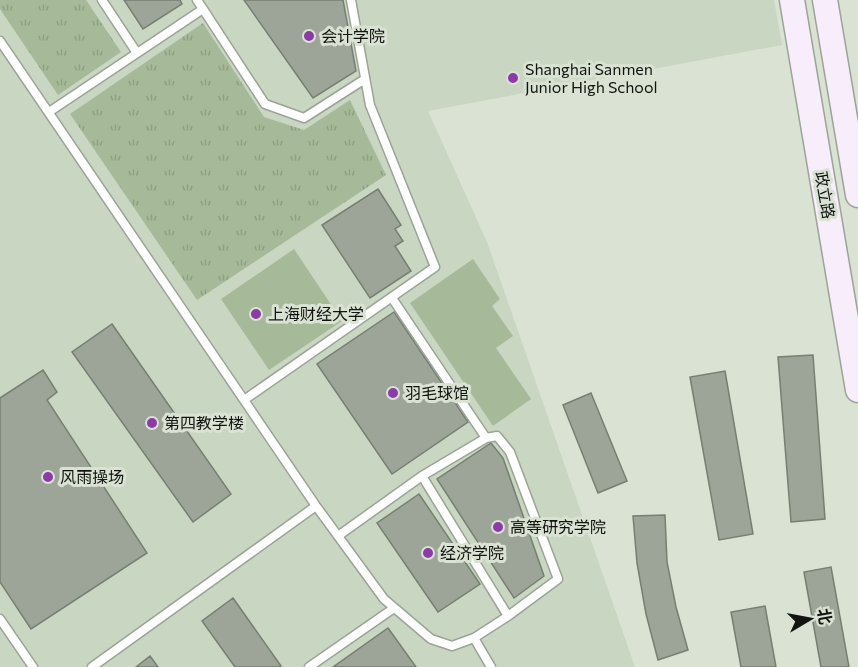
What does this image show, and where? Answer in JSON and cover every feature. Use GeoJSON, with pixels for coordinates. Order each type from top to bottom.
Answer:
{"type":"FeatureCollection","features":[{"type":"Feature","properties":{"kind":"main road","name":"政立路"},"geometry":{"type":"LineString","coordinates":[[792,0],[858,390]]}},
{"type":"Feature","properties":{"kind":"main road"},"geometry":{"type":"LineString","coordinates":[[825,0],[858,195]]}},
{"type":"Feature","properties":{"kind":"lane"},"geometry":{"type":"LineString","coordinates":[[102,0],[136,53]]}},
{"type":"Feature","properties":{"kind":"lane"},"geometry":{"type":"LineString","coordinates":[[197,0],[265,104],[304,118],[365,80]]}},
{"type":"Feature","properties":{"kind":"lane"},"geometry":{"type":"LineString","coordinates":[[244,400],[435,267],[370,105],[351,0]]}},
{"type":"Feature","properties":{"kind":"lane"},"geometry":{"type":"LineString","coordinates":[[49,112],[203,9]]}},
{"type":"Feature","properties":{"kind":"lane"},"geometry":{"type":"LineString","coordinates":[[0,41],[316,506],[384,599],[431,639],[452,646],[474,638],[558,579],[510,452],[497,436],[486,438],[422,476],[338,536]]}},
{"type":"Feature","properties":{"kind":"lane"},"geometry":{"type":"LineString","coordinates":[[392,298],[486,438]]}},
{"type":"Feature","properties":{"kind":"lane"},"geometry":{"type":"LineString","coordinates":[[422,476],[508,616]]}},
{"type":"Feature","properties":{"kind":"lane"},"geometry":{"type":"LineString","coordinates":[[92,667],[316,506]]}},
{"type":"Feature","properties":{"kind":"lane"},"geometry":{"type":"LineString","coordinates":[[309,667],[394,608]]}},
{"type":"Feature","properties":{"kind":"lane"},"geometry":{"type":"LineString","coordinates":[[0,619],[33,667]]}},
{"type":"Feature","properties":{"kind":"lane"},"geometry":{"type":"LineString","coordinates":[[474,638],[491,667]]}},
{"type":"Feature","properties":{"kind":"shaded area","name":"上海财经大学"},"geometry":{"type":"Polygon","coordinates":[[[0,0],[774,0],[782,45],[428,111],[487,242],[635,667],[0,667],[0,0]]]}},
{"type":"Feature","properties":{"kind":"green space"},"geometry":{"type":"Polygon","coordinates":[[[0,0],[86,0],[121,52],[58,95],[0,9],[0,0]]]}},
{"type":"Feature","properties":{"kind":"green space"},"geometry":{"type":"Polygon","coordinates":[[[203,23],[264,117],[304,130],[350,100],[386,175],[197,300],[70,114],[203,23]]]}},
{"type":"Feature","properties":{"kind":"green space"},"geometry":{"type":"Polygon","coordinates":[[[294,249],[342,321],[269,370],[221,299],[294,249]]]}},
{"type":"Feature","properties":{"kind":"green space"},"geometry":{"type":"Polygon","coordinates":[[[473,259],[500,299],[492,306],[513,336],[496,348],[531,399],[493,426],[410,303],[473,259]]]}},
{"type":"Feature","properties":{"kind":"building"},"geometry":{"type":"Polygon","coordinates":[[[124,0],[180,0],[182,4],[143,29],[124,0]]]}},
{"type":"Feature","properties":{"kind":"building","name":"会计学院"},"geometry":{"type":"Polygon","coordinates":[[[244,0],[343,0],[356,71],[313,98],[244,0]]]}},
{"type":"Feature","properties":{"kind":"building"},"geometry":{"type":"Polygon","coordinates":[[[378,189],[401,225],[395,229],[403,241],[395,246],[411,271],[370,298],[322,225],[378,189]]]}},
{"type":"Feature","properties":{"kind":"building","name":"羽毛球馆"},"geometry":{"type":"Polygon","coordinates":[[[394,312],[468,422],[392,474],[317,364],[394,312]]]}},
{"type":"Feature","properties":{"kind":"building","name":"第四教学楼"},"geometry":{"type":"Polygon","coordinates":[[[112,324],[231,494],[193,522],[72,352],[112,324]]]}},
{"type":"Feature","properties":{"kind":"building"},"geometry":{"type":"Polygon","coordinates":[[[813,355],[825,519],[791,522],[778,357],[813,355]]]}},
{"type":"Feature","properties":{"kind":"building","name":"风雨操场"},"geometry":{"type":"Polygon","coordinates":[[[43,370],[57,392],[47,400],[147,553],[31,629],[0,582],[0,398],[43,370]]]}},
{"type":"Feature","properties":{"kind":"building"},"geometry":{"type":"Polygon","coordinates":[[[725,371],[753,534],[719,540],[690,377],[725,371]]]}},
{"type":"Feature","properties":{"kind":"building"},"geometry":{"type":"Polygon","coordinates":[[[591,393],[627,481],[598,493],[563,405],[591,393]]]}},
{"type":"Feature","properties":{"kind":"building","name":"高等研究学院"},"geometry":{"type":"Polygon","coordinates":[[[491,443],[503,458],[544,576],[514,598],[437,479],[491,443]]]}},
{"type":"Feature","properties":{"kind":"building","name":"经济学院"},"geometry":{"type":"Polygon","coordinates":[[[419,494],[480,584],[438,612],[377,523],[419,494]]]}},
{"type":"Feature","properties":{"kind":"building"},"geometry":{"type":"Polygon","coordinates":[[[665,515],[667,562],[688,650],[658,660],[646,614],[637,563],[633,516],[665,515]]]}},
{"type":"Feature","properties":{"kind":"building"},"geometry":{"type":"Polygon","coordinates":[[[831,567],[849,667],[821,667],[804,572],[831,567]]]}},
{"type":"Feature","properties":{"kind":"building"},"geometry":{"type":"Polygon","coordinates":[[[233,598],[281,666],[235,667],[202,621],[233,598]]]}},
{"type":"Feature","properties":{"kind":"building"},"geometry":{"type":"Polygon","coordinates":[[[765,606],[776,667],[741,667],[731,612],[765,606]]]}},
{"type":"Feature","properties":{"kind":"building"},"geometry":{"type":"Polygon","coordinates":[[[388,628],[416,667],[333,667],[388,628]]]}},
{"type":"Feature","properties":{"kind":"building"},"geometry":{"type":"Polygon","coordinates":[[[150,656],[158,667],[136,667],[150,656]]]}},
{"type":"Feature","properties":{"kind":"place","name":"会计学院"},"geometry":{"type":"Point","coordinates":[309,36]}},
{"type":"Feature","properties":{"kind":"place","name":"Shanghai Sanmen Junior High School"},"geometry":{"type":"Point","coordinates":[513,78]}},
{"type":"Feature","properties":{"kind":"place","name":"上海财经大学"},"geometry":{"type":"Point","coordinates":[256,314]}},
{"type":"Feature","properties":{"kind":"place","name":"羽毛球馆"},"geometry":{"type":"Point","coordinates":[393,393]}},
{"type":"Feature","properties":{"kind":"place","name":"第四教学楼"},"geometry":{"type":"Point","coordinates":[152,423]}},
{"type":"Feature","properties":{"kind":"place","name":"风雨操场"},"geometry":{"type":"Point","coordinates":[48,477]}},
{"type":"Feature","properties":{"kind":"place","name":"高等研究学院"},"geometry":{"type":"Point","coordinates":[498,527]}},
{"type":"Feature","properties":{"kind":"place","name":"经济学院"},"geometry":{"type":"Point","coordinates":[428,553]}}]}
